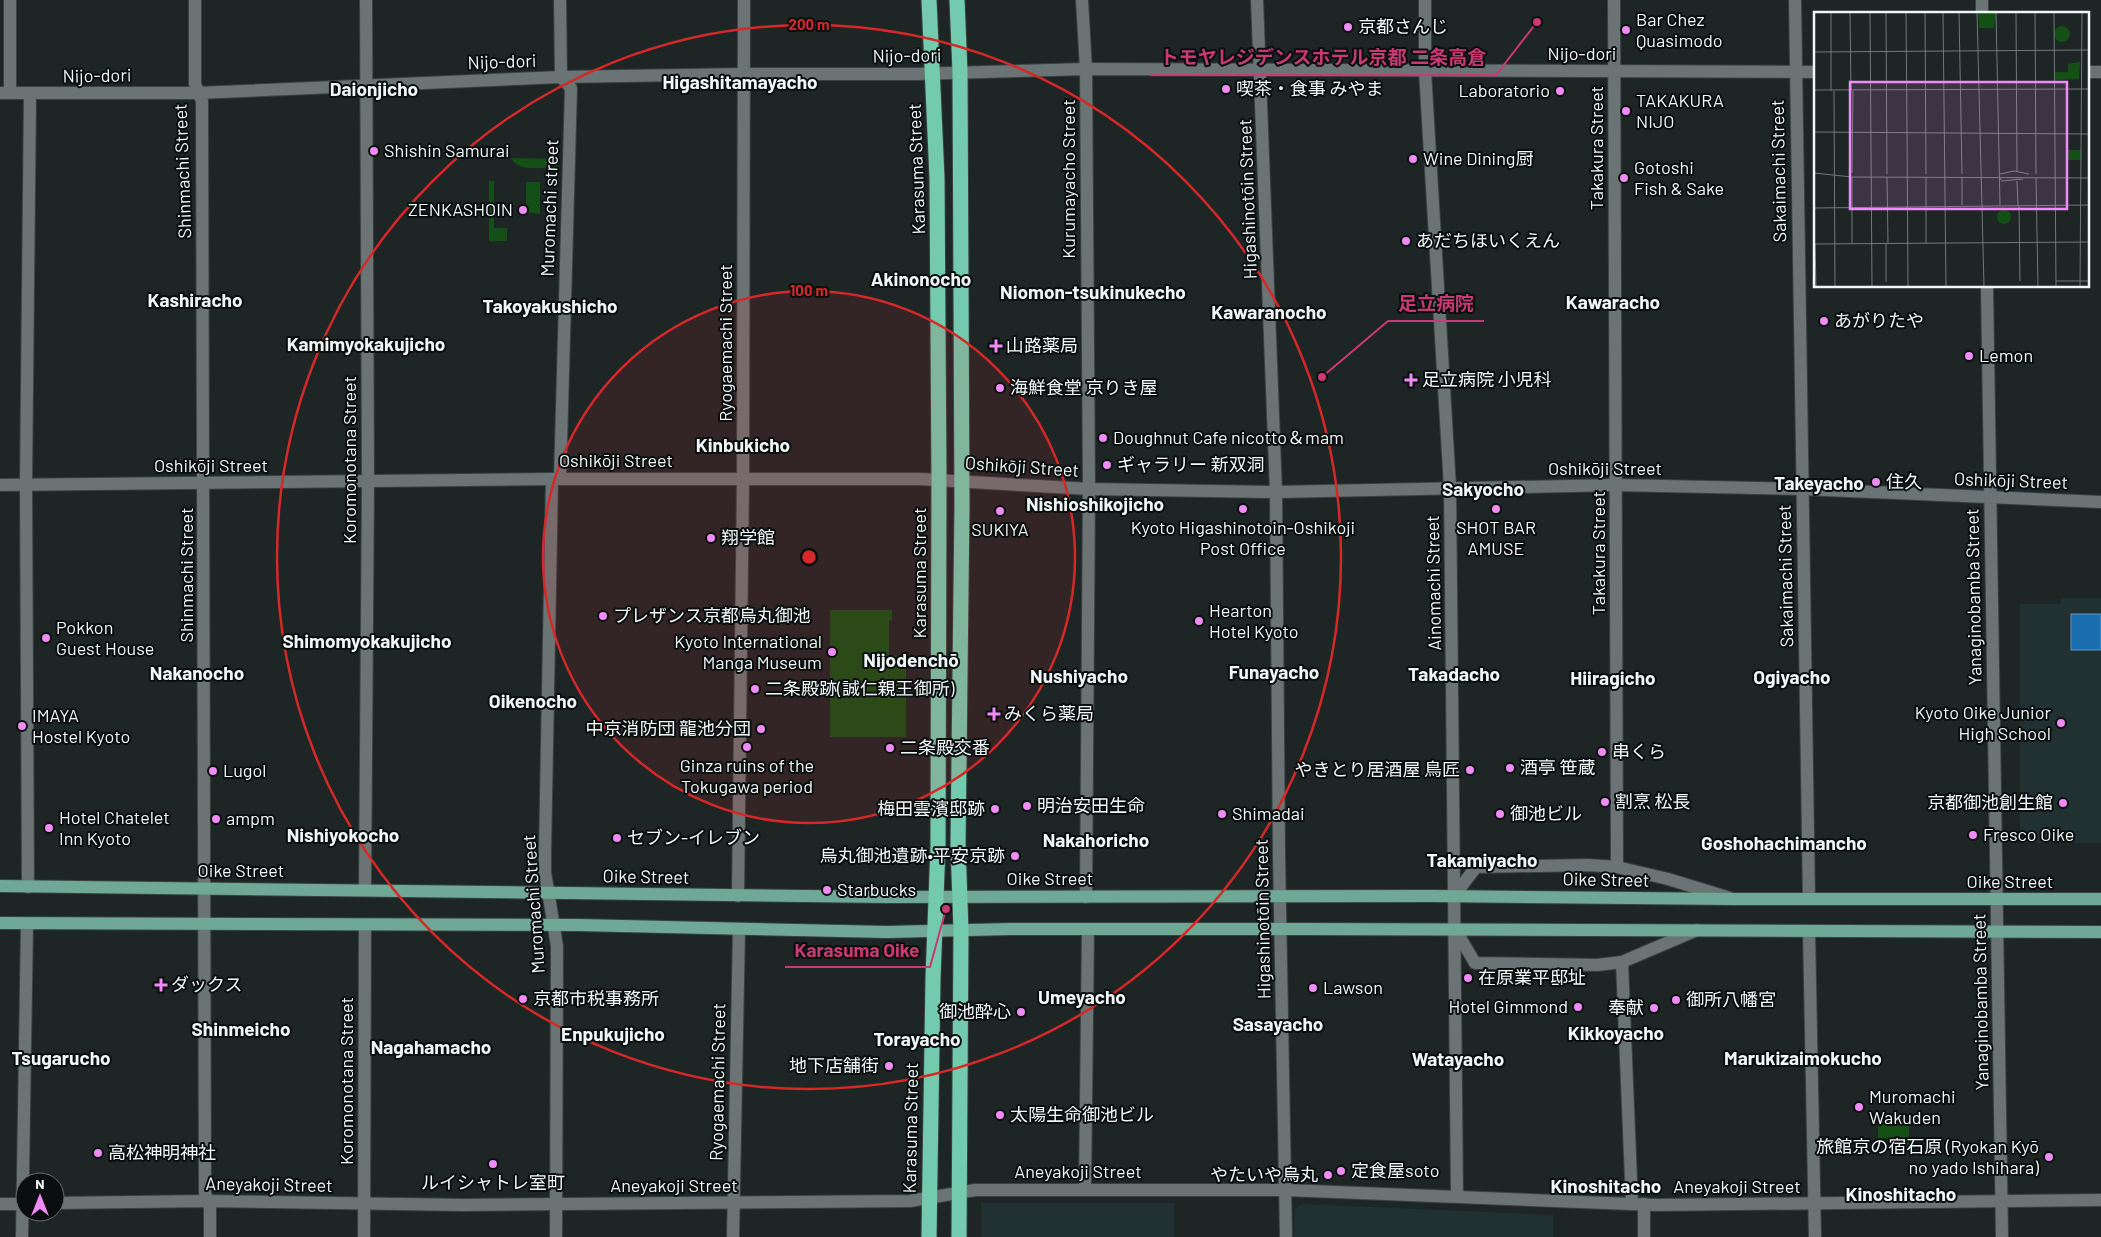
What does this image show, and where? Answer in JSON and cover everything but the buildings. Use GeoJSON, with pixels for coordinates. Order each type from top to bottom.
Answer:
{"type":"FeatureCollection","features":[{"type":"Feature","properties":{"kind":"highway","name":"Karasuma Street"},"geometry":{"type":"LineString","coordinates":[[929,0],[937,178],[939,479],[938,846],[934,931],[929,1237]]}},
{"type":"Feature","properties":{"kind":"highway"},"geometry":{"type":"LineString","coordinates":[[957,0],[960,72],[962,480],[958,846],[961,930],[958,1237]]}},
{"type":"Feature","properties":{"kind":"main road","name":"Oike Street"},"geometry":{"type":"LineString","coordinates":[[0,886],[738,896],[1454,896],[1996,900],[2101,898]]}},
{"type":"Feature","properties":{"kind":"main road"},"geometry":{"type":"LineString","coordinates":[[0,923],[554,925],[934,931],[1455,929],[2101,932]]}},
{"type":"Feature","properties":{"kind":"street"},"geometry":{"type":"LineString","coordinates":[[5,93],[10,0]]}},
{"type":"Feature","properties":{"kind":"street","name":"Shinmachi Street"},"geometry":{"type":"LineString","coordinates":[[195,0],[194,84],[202,101],[205,1193],[210,1208],[210,1237]]}},
{"type":"Feature","properties":{"kind":"street","name":"Koromonotana Street"},"geometry":{"type":"LineString","coordinates":[[365,890],[368,482],[368,85],[366,0]]}},
{"type":"Feature","properties":{"kind":"street","name":"Muromachi street"},"geometry":{"type":"LineString","coordinates":[[556,479],[571,88],[561,77],[560,0]]}},
{"type":"Feature","properties":{"kind":"street","name":"Ryogaemachi Street"},"geometry":{"type":"LineString","coordinates":[[738,896],[743,478],[744,0]]}},
{"type":"Feature","properties":{"kind":"street","name":"Kurumayacho Street"},"geometry":{"type":"LineString","coordinates":[[1082,0],[1086,69],[1089,489],[1086,897]]}},
{"type":"Feature","properties":{"kind":"street","name":"Higashinotōin Street"},"geometry":{"type":"LineString","coordinates":[[1258,0],[1276,492],[1279,896],[1286,1237]]}},
{"type":"Feature","properties":{"kind":"street","name":"Ainomachi Street"},"geometry":{"type":"LineString","coordinates":[[1425,0],[1425,71],[1450,487],[1457,1196]]}},
{"type":"Feature","properties":{"kind":"street","name":"Takakura Street"},"geometry":{"type":"LineString","coordinates":[[1614,0],[1617,867]]}},
{"type":"Feature","properties":{"kind":"street"},"geometry":{"type":"LineString","coordinates":[[1795,0],[1795,72]]}},
{"type":"Feature","properties":{"kind":"street","name":"Nijo-dori"},"geometry":{"type":"LineString","coordinates":[[5,93],[197,92],[561,77],[745,74],[932,74],[1086,69],[1814,72]]}},
{"type":"Feature","properties":{"kind":"street","name":"Sakaimachi Street"},"geometry":{"type":"LineString","coordinates":[[1795,72],[1809,899]]}},
{"type":"Feature","properties":{"kind":"street"},"geometry":{"type":"LineString","coordinates":[[2088,72],[2101,72]]}},
{"type":"Feature","properties":{"kind":"street"},"geometry":{"type":"LineString","coordinates":[[28,887],[26,484],[30,94]]}},
{"type":"Feature","properties":{"kind":"street","name":"Yanaginobamba Street"},"geometry":{"type":"LineString","coordinates":[[1987,288],[2002,1237]]}},
{"type":"Feature","properties":{"kind":"street","name":"Oshikōji Street"},"geometry":{"type":"LineString","coordinates":[[0,485],[556,479],[939,479],[1089,489],[1276,492],[1616,485],[1802,489],[2101,502]]}},
{"type":"Feature","properties":{"kind":"street","name":"Muromachi Street"},"geometry":{"type":"LineString","coordinates":[[556,479],[545,852],[545,872],[557,946],[556,1237]]}},
{"type":"Feature","properties":{"kind":"street"},"geometry":{"type":"LineString","coordinates":[[1454,896],[1476,867],[1578,865],[1617,867],[1668,879],[1734,899]]}},
{"type":"Feature","properties":{"kind":"street"},"geometry":{"type":"LineString","coordinates":[[23,1172],[27,924]]}},
{"type":"Feature","properties":{"kind":"street","name":"Koromonotana Street"},"geometry":{"type":"LineString","coordinates":[[364,1237],[365,925]]}},
{"type":"Feature","properties":{"kind":"street","name":"Ryogaemachi Street"},"geometry":{"type":"LineString","coordinates":[[732,1237],[739,929]]}},
{"type":"Feature","properties":{"kind":"street"},"geometry":{"type":"LineString","coordinates":[[1085,1190],[1088,929]]}},
{"type":"Feature","properties":{"kind":"street"},"geometry":{"type":"LineString","coordinates":[[1455,929],[1475,963],[1597,965],[1622,962],[1697,930]]}},
{"type":"Feature","properties":{"kind":"street"},"geometry":{"type":"LineString","coordinates":[[1809,930],[1816,1237]]}},
{"type":"Feature","properties":{"kind":"street"},"geometry":{"type":"LineString","coordinates":[[1622,962],[1638,1204],[1644,1237]]}},
{"type":"Feature","properties":{"kind":"street","name":"Aneyakoji Street"},"geometry":{"type":"LineString","coordinates":[[65,1203],[208,1201],[463,1205],[555,1203],[732,1204],[910,1201],[975,1190],[1286,1190],[1638,1204],[2002,1203],[2101,1200]]}},
{"type":"Feature","properties":{"kind":"street"},"geometry":{"type":"LineString","coordinates":[[0,1204],[15,1204]]}},
{"type":"Feature","properties":{"kind":"street"},"geometry":{"type":"LineString","coordinates":[[22,1222],[22,1237]]}},
{"type":"Feature","properties":{"kind":"shaded area","name":"Kyoto Oike Junior High School"},"geometry":{"type":"Polygon","coordinates":[[[2061,598],[2101,598],[2101,843],[2020,843],[2020,604],[2060,604],[2061,598]]]}},
{"type":"Feature","properties":{"kind":"shaded area"},"geometry":{"type":"Polygon","coordinates":[[[981,1203],[1174,1203],[1174,1237],[981,1237],[981,1203]]]}},
{"type":"Feature","properties":{"kind":"shaded area"},"geometry":{"type":"Polygon","coordinates":[[[1302,1204],[1553,1215],[1553,1237],[1294,1237],[1295,1209],[1302,1204]]]}},
{"type":"Feature","properties":{"kind":"green space"},"geometry":{"type":"Polygon","coordinates":[[[511,158],[558,159],[558,167],[519,166],[511,158]]]}},
{"type":"Feature","properties":{"kind":"green space"},"geometry":{"type":"Polygon","coordinates":[[[489,181],[494,181],[494,228],[507,228],[507,241],[489,241],[489,181]]]}},
{"type":"Feature","properties":{"kind":"green space"},"geometry":{"type":"Polygon","coordinates":[[[526,182],[540,182],[540,214],[526,212],[526,182]]]}},
{"type":"Feature","properties":{"kind":"green space"},"geometry":{"type":"Polygon","coordinates":[[[830,610],[892,610],[892,620],[889,621],[889,655],[906,656],[906,737],[830,737],[830,610]]]}},
{"type":"Feature","properties":{"kind":"green space"},"geometry":{"type":"Polygon","coordinates":[[[1909,1123],[1909,1150],[1891,1150],[1888,1147],[1888,1138],[1878,1138],[1878,1124],[1909,1123]]]}},
{"type":"Feature","properties":{"kind":"water"},"geometry":{"type":"Polygon","coordinates":[[[2071,614],[2101,614],[2101,650],[2071,650],[2071,614]]]}},
{"type":"Feature","properties":{"kind":"place","name":"トモヤレジデンスホテル京都 二条高倉"},"geometry":{"type":"Point","coordinates":[1537,22]}},
{"type":"Feature","properties":{"kind":"place","name":"京都さんじ"},"geometry":{"type":"Point","coordinates":[1348,27]}},
{"type":"Feature","properties":{"kind":"place","name":"Bar Chez Quasimodo"},"geometry":{"type":"Point","coordinates":[1626,30]}},
{"type":"Feature","properties":{"kind":"place","name":"喫茶・食事 みやま"},"geometry":{"type":"Point","coordinates":[1226,89]}},
{"type":"Feature","properties":{"kind":"place","name":"Laboratorio"},"geometry":{"type":"Point","coordinates":[1560,91]}},
{"type":"Feature","properties":{"kind":"place","name":"TAKAKURA NIJO"},"geometry":{"type":"Point","coordinates":[1626,111]}},
{"type":"Feature","properties":{"kind":"place","name":"Shishin Samurai"},"geometry":{"type":"Point","coordinates":[374,151]}},
{"type":"Feature","properties":{"kind":"place","name":"Wine Dining厨"},"geometry":{"type":"Point","coordinates":[1413,159]}},
{"type":"Feature","properties":{"kind":"place","name":"Gotoshi Fish & Sake"},"geometry":{"type":"Point","coordinates":[1624,178]}},
{"type":"Feature","properties":{"kind":"place","name":"ZENKASHOIN"},"geometry":{"type":"Point","coordinates":[523,210]}},
{"type":"Feature","properties":{"kind":"place","name":"あだちほいくえん"},"geometry":{"type":"Point","coordinates":[1406,241]}},
{"type":"Feature","properties":{"kind":"place","name":"あがりたや"},"geometry":{"type":"Point","coordinates":[1824,321]}},
{"type":"Feature","properties":{"kind":"place","name":"山路薬局"},"geometry":{"type":"Point","coordinates":[996,346]}},
{"type":"Feature","properties":{"kind":"place","name":"Lemon"},"geometry":{"type":"Point","coordinates":[1969,356]}},
{"type":"Feature","properties":{"kind":"place","name":"足立病院"},"geometry":{"type":"Point","coordinates":[1322,377]}},
{"type":"Feature","properties":{"kind":"place","name":"足立病院 小児科"},"geometry":{"type":"Point","coordinates":[1411,380]}},
{"type":"Feature","properties":{"kind":"place","name":"海鮮食堂 京りき屋"},"geometry":{"type":"Point","coordinates":[1000,388]}},
{"type":"Feature","properties":{"kind":"place","name":"Doughnut Cafe nicotto＆mam"},"geometry":{"type":"Point","coordinates":[1103,438]}},
{"type":"Feature","properties":{"kind":"place","name":"ギャラリー 新双洞"},"geometry":{"type":"Point","coordinates":[1107,465]}},
{"type":"Feature","properties":{"kind":"place","name":"住久"},"geometry":{"type":"Point","coordinates":[1876,482]}},
{"type":"Feature","properties":{"kind":"place","name":"Kyoto Higashinotoin-Oshikoji Post Office"},"geometry":{"type":"Point","coordinates":[1243,509]}},
{"type":"Feature","properties":{"kind":"place","name":"SHOT BAR AMUSE"},"geometry":{"type":"Point","coordinates":[1496,509]}},
{"type":"Feature","properties":{"kind":"place","name":"SUKIYA"},"geometry":{"type":"Point","coordinates":[1000,511]}},
{"type":"Feature","properties":{"kind":"place","name":"翔学館"},"geometry":{"type":"Point","coordinates":[711,538]}},
{"type":"Feature","properties":{"kind":"place","name":"プレザンス京都烏丸御池"},"geometry":{"type":"Point","coordinates":[603,616]}},
{"type":"Feature","properties":{"kind":"place","name":"Hearton Hotel Kyoto"},"geometry":{"type":"Point","coordinates":[1199,621]}},
{"type":"Feature","properties":{"kind":"place","name":"Pokkon Guest House"},"geometry":{"type":"Point","coordinates":[46,638]}},
{"type":"Feature","properties":{"kind":"place","name":"Kyoto International Manga Museum"},"geometry":{"type":"Point","coordinates":[832,652]}},
{"type":"Feature","properties":{"kind":"place","name":"二条殿跡(誠仁親王御所)"},"geometry":{"type":"Point","coordinates":[755,689]}},
{"type":"Feature","properties":{"kind":"place","name":"みくら薬局"},"geometry":{"type":"Point","coordinates":[994,714]}},
{"type":"Feature","properties":{"kind":"place","name":"Kyoto Oike Junior High School"},"geometry":{"type":"Point","coordinates":[2061,723]}},
{"type":"Feature","properties":{"kind":"place","name":"IMAYA Hostel Kyoto"},"geometry":{"type":"Point","coordinates":[22,726]}},
{"type":"Feature","properties":{"kind":"place","name":"中京消防団 龍池分団"},"geometry":{"type":"Point","coordinates":[761,729]}},
{"type":"Feature","properties":{"kind":"place","name":"Ginza ruins of the Tokugawa period"},"geometry":{"type":"Point","coordinates":[747,747]}},
{"type":"Feature","properties":{"kind":"place","name":"二条殿交番"},"geometry":{"type":"Point","coordinates":[890,748]}},
{"type":"Feature","properties":{"kind":"place","name":"串くら"},"geometry":{"type":"Point","coordinates":[1602,752]}},
{"type":"Feature","properties":{"kind":"place","name":"酒亭 笹蔵"},"geometry":{"type":"Point","coordinates":[1510,768]}},
{"type":"Feature","properties":{"kind":"place","name":"やきとり居酒屋 鳥匠"},"geometry":{"type":"Point","coordinates":[1470,770]}},
{"type":"Feature","properties":{"kind":"place","name":"Lugol"},"geometry":{"type":"Point","coordinates":[213,771]}},
{"type":"Feature","properties":{"kind":"place","name":"割烹 松長"},"geometry":{"type":"Point","coordinates":[1605,802]}},
{"type":"Feature","properties":{"kind":"place","name":"京都御池創生館"},"geometry":{"type":"Point","coordinates":[2063,803]}},
{"type":"Feature","properties":{"kind":"place","name":"明治安田生命"},"geometry":{"type":"Point","coordinates":[1027,806]}},
{"type":"Feature","properties":{"kind":"place","name":"梅田雲濱邸跡"},"geometry":{"type":"Point","coordinates":[995,809]}},
{"type":"Feature","properties":{"kind":"place","name":"Shimadai"},"geometry":{"type":"Point","coordinates":[1222,814]}},
{"type":"Feature","properties":{"kind":"place","name":"御池ビル"},"geometry":{"type":"Point","coordinates":[1500,814]}},
{"type":"Feature","properties":{"kind":"place","name":"ampm"},"geometry":{"type":"Point","coordinates":[216,819]}},
{"type":"Feature","properties":{"kind":"place","name":"Hotel Chatelet Inn Kyoto"},"geometry":{"type":"Point","coordinates":[49,828]}},
{"type":"Feature","properties":{"kind":"place","name":"Fresco Oike"},"geometry":{"type":"Point","coordinates":[1973,835]}},
{"type":"Feature","properties":{"kind":"place","name":"セブン-イレブン"},"geometry":{"type":"Point","coordinates":[617,838]}},
{"type":"Feature","properties":{"kind":"place","name":"烏丸御池遺跡•平安京跡"},"geometry":{"type":"Point","coordinates":[1015,856]}},
{"type":"Feature","properties":{"kind":"place","name":"Starbucks"},"geometry":{"type":"Point","coordinates":[827,890]}},
{"type":"Feature","properties":{"kind":"place","name":"Karasuma Oike"},"geometry":{"type":"Point","coordinates":[946,909]}},
{"type":"Feature","properties":{"kind":"place","name":"在原業平邸址"},"geometry":{"type":"Point","coordinates":[1468,978]}},
{"type":"Feature","properties":{"kind":"place","name":"ダックス"},"geometry":{"type":"Point","coordinates":[161,985]}},
{"type":"Feature","properties":{"kind":"place","name":"Lawson"},"geometry":{"type":"Point","coordinates":[1313,988]}},
{"type":"Feature","properties":{"kind":"place","name":"京都市税事務所"},"geometry":{"type":"Point","coordinates":[523,999]}},
{"type":"Feature","properties":{"kind":"place","name":"御所八幡宮"},"geometry":{"type":"Point","coordinates":[1676,1000]}},
{"type":"Feature","properties":{"kind":"place","name":"Hotel Gimmond"},"geometry":{"type":"Point","coordinates":[1578,1007]}},
{"type":"Feature","properties":{"kind":"place","name":"奉献"},"geometry":{"type":"Point","coordinates":[1654,1008]}},
{"type":"Feature","properties":{"kind":"place","name":"御池酔心"},"geometry":{"type":"Point","coordinates":[1021,1012]}},
{"type":"Feature","properties":{"kind":"place","name":"地下店舗街"},"geometry":{"type":"Point","coordinates":[889,1066]}},
{"type":"Feature","properties":{"kind":"place","name":"Muromachi Wakuden"},"geometry":{"type":"Point","coordinates":[1859,1107]}},
{"type":"Feature","properties":{"kind":"place","name":"太陽生命御池ビル"},"geometry":{"type":"Point","coordinates":[1000,1115]}},
{"type":"Feature","properties":{"kind":"place","name":"高松神明神社"},"geometry":{"type":"Point","coordinates":[98,1153]}},
{"type":"Feature","properties":{"kind":"place","name":"旅館京の宿石原 (Ryokan Kyō no yado Ishihara)"},"geometry":{"type":"Point","coordinates":[2049,1157]}},
{"type":"Feature","properties":{"kind":"place","name":"ルイシャトレ室町"},"geometry":{"type":"Point","coordinates":[493,1164]}},
{"type":"Feature","properties":{"kind":"place","name":"定食屋soto"},"geometry":{"type":"Point","coordinates":[1341,1171]}},
{"type":"Feature","properties":{"kind":"place","name":"やたいや烏丸"},"geometry":{"type":"Point","coordinates":[1328,1175]}},
{"type":"Feature","properties":{"kind":"district","name":"Higashitamayacho"},"geometry":{"type":"Point","coordinates":[740,82]}},
{"type":"Feature","properties":{"kind":"district","name":"Daionjicho"},"geometry":{"type":"Point","coordinates":[374,89]}},
{"type":"Feature","properties":{"kind":"district","name":"Akinonocho"},"geometry":{"type":"Point","coordinates":[921,279]}},
{"type":"Feature","properties":{"kind":"district","name":"Niomon-tsukinukecho"},"geometry":{"type":"Point","coordinates":[1093,292]}},
{"type":"Feature","properties":{"kind":"district","name":"Kashiracho"},"geometry":{"type":"Point","coordinates":[195,300]}},
{"type":"Feature","properties":{"kind":"district","name":"Kawaracho"},"geometry":{"type":"Point","coordinates":[1613,302]}},
{"type":"Feature","properties":{"kind":"district","name":"Takoyakushicho"},"geometry":{"type":"Point","coordinates":[550,306]}},
{"type":"Feature","properties":{"kind":"district","name":"Kawaranocho"},"geometry":{"type":"Point","coordinates":[1269,312]}},
{"type":"Feature","properties":{"kind":"district","name":"Kamimyokakujicho"},"geometry":{"type":"Point","coordinates":[366,344]}},
{"type":"Feature","properties":{"kind":"district","name":"Kinbukicho"},"geometry":{"type":"Point","coordinates":[743,445]}},
{"type":"Feature","properties":{"kind":"district","name":"Takeyacho"},"geometry":{"type":"Point","coordinates":[1819,483]}},
{"type":"Feature","properties":{"kind":"district","name":"Sakyocho"},"geometry":{"type":"Point","coordinates":[1483,489]}},
{"type":"Feature","properties":{"kind":"district","name":"Nishioshikojicho"},"geometry":{"type":"Point","coordinates":[1095,504]}},
{"type":"Feature","properties":{"kind":"district","name":"Shimomyokakujicho"},"geometry":{"type":"Point","coordinates":[367,641]}},
{"type":"Feature","properties":{"kind":"district","name":"Nijodenchō"},"geometry":{"type":"Point","coordinates":[911,660]}},
{"type":"Feature","properties":{"kind":"district","name":"Funayacho"},"geometry":{"type":"Point","coordinates":[1274,672]}},
{"type":"Feature","properties":{"kind":"district","name":"Nakanocho"},"geometry":{"type":"Point","coordinates":[197,673]}},
{"type":"Feature","properties":{"kind":"district","name":"Takadacho"},"geometry":{"type":"Point","coordinates":[1454,674]}},
{"type":"Feature","properties":{"kind":"district","name":"Nushiyacho"},"geometry":{"type":"Point","coordinates":[1079,676]}},
{"type":"Feature","properties":{"kind":"district","name":"Ogiyacho"},"geometry":{"type":"Point","coordinates":[1792,677]}},
{"type":"Feature","properties":{"kind":"district","name":"Hiiragicho"},"geometry":{"type":"Point","coordinates":[1613,678]}},
{"type":"Feature","properties":{"kind":"district","name":"Oikenocho"},"geometry":{"type":"Point","coordinates":[533,701]}},
{"type":"Feature","properties":{"kind":"district","name":"Nishiyokocho"},"geometry":{"type":"Point","coordinates":[343,835]}},
{"type":"Feature","properties":{"kind":"district","name":"Nakahoricho"},"geometry":{"type":"Point","coordinates":[1096,840]}},
{"type":"Feature","properties":{"kind":"district","name":"Goshohachimancho"},"geometry":{"type":"Point","coordinates":[1784,843]}},
{"type":"Feature","properties":{"kind":"district","name":"Takamiyacho"},"geometry":{"type":"Point","coordinates":[1482,860]}},
{"type":"Feature","properties":{"kind":"district","name":"Umeyacho"},"geometry":{"type":"Point","coordinates":[1082,997]}},
{"type":"Feature","properties":{"kind":"district","name":"Sasayacho"},"geometry":{"type":"Point","coordinates":[1278,1024]}},
{"type":"Feature","properties":{"kind":"district","name":"Shinmeicho"},"geometry":{"type":"Point","coordinates":[241,1029]}},
{"type":"Feature","properties":{"kind":"district","name":"Kikkoyacho"},"geometry":{"type":"Point","coordinates":[1616,1033]}},
{"type":"Feature","properties":{"kind":"district","name":"Enpukujicho"},"geometry":{"type":"Point","coordinates":[613,1034]}},
{"type":"Feature","properties":{"kind":"district","name":"Torayacho"},"geometry":{"type":"Point","coordinates":[917,1039]}},
{"type":"Feature","properties":{"kind":"district","name":"Nagahamacho"},"geometry":{"type":"Point","coordinates":[431,1047]}},
{"type":"Feature","properties":{"kind":"district","name":"Tsugarucho"},"geometry":{"type":"Point","coordinates":[61,1058]}},
{"type":"Feature","properties":{"kind":"district","name":"Marukizaimokucho"},"geometry":{"type":"Point","coordinates":[1803,1058]}},
{"type":"Feature","properties":{"kind":"district","name":"Watayacho"},"geometry":{"type":"Point","coordinates":[1458,1059]}},
{"type":"Feature","properties":{"kind":"district","name":"Kinoshitacho"},"geometry":{"type":"Point","coordinates":[1606,1186]}},
{"type":"Feature","properties":{"kind":"district","name":"Kinoshitacho"},"geometry":{"type":"Point","coordinates":[1901,1194]}}]}
